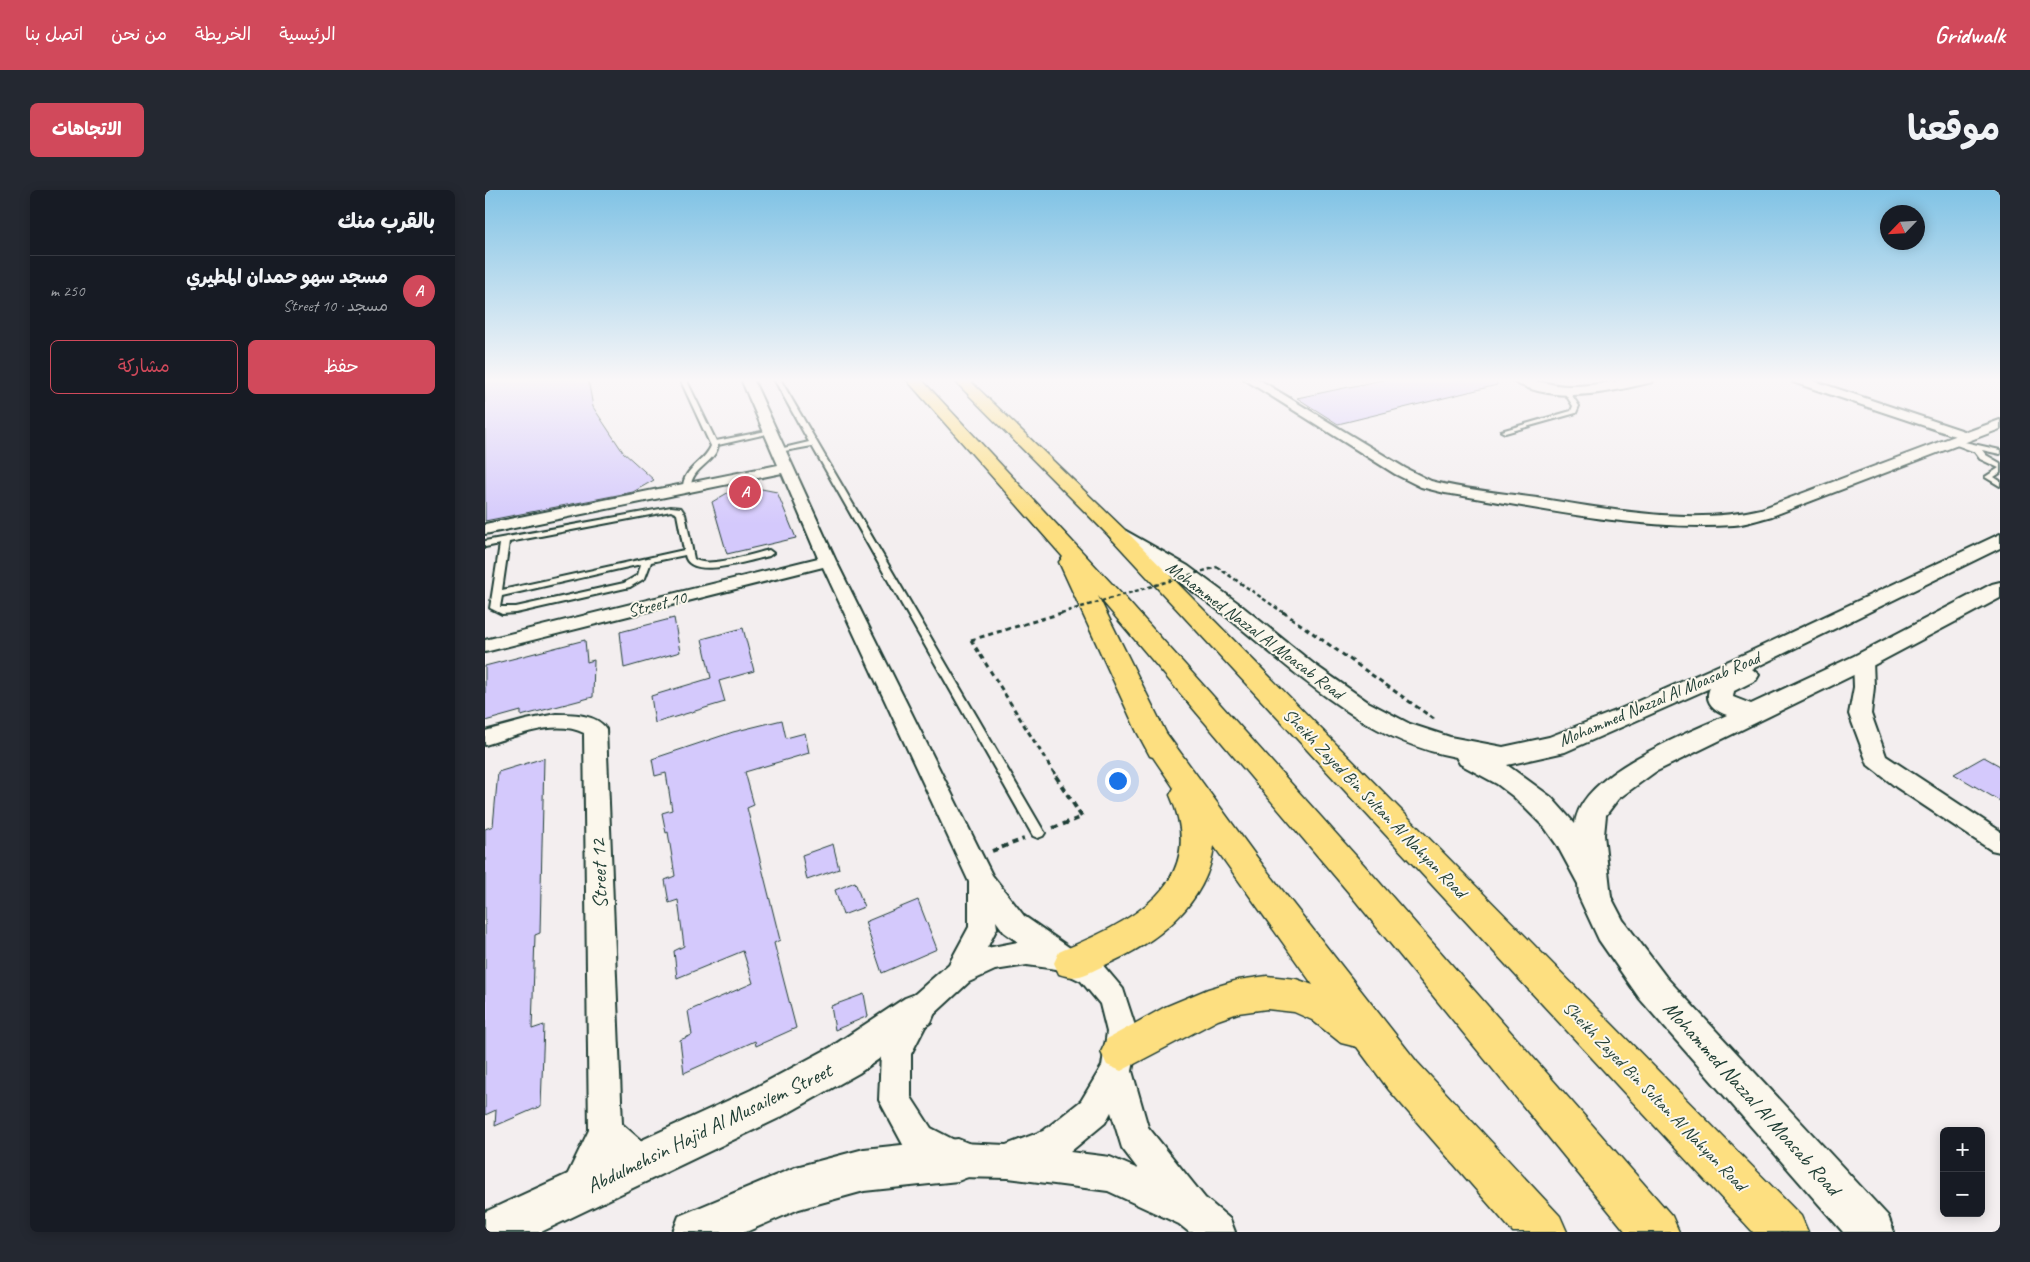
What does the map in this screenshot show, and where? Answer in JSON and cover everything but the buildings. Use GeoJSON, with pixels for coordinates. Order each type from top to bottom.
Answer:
{"type":"FeatureCollection","features":[{"type":"Feature","properties":{"kind":"highway"},"geometry":{"type":"LineString","coordinates":[[958,428],[1059,538],[1361,884],[1656,1232]]}},
{"type":"Feature","properties":{"kind":"highway","name":"Sheikh Zayed Bin Sultan Al Nahyan Road"},"geometry":{"type":"LineString","coordinates":[[1010,428],[1119,535],[1785,1232]]}},
{"type":"Feature","properties":{"kind":"highway"},"geometry":{"type":"LineString","coordinates":[[1059,538],[1151,732],[1191,806],[1198,836],[1193,864],[1181,889],[1164,912],[1139,932],[1066,960]]}},
{"type":"Feature","properties":{"kind":"highway"},"geometry":{"type":"LineString","coordinates":[[1151,732],[1252,876],[1403,1076]]}},
{"type":"Feature","properties":{"kind":"highway"},"geometry":{"type":"LineString","coordinates":[[1119,1062],[1201,1008],[1233,996],[1287,994],[1314,1000],[1344,1019],[1403,1076],[1544,1232]]}},
{"type":"Feature","properties":{"kind":"street"},"geometry":{"type":"LineString","coordinates":[[769,428],[828,561],[983,882],[1014,924],[1066,960],[1091,972],[1113,998],[1122,1032],[1119,1062],[1134,1136],[1205,1222]]}},
{"type":"Feature","properties":{"kind":"street"},"geometry":{"type":"LineString","coordinates":[[1329,428],[1400,471],[1426,484],[1612,514],[1685,520],[1736,520],[1766,513],[1990,428]]}},
{"type":"Feature","properties":{"kind":"street"},"geometry":{"type":"LineString","coordinates":[[1929,428],[1960,439]]}},
{"type":"Feature","properties":{"kind":"street"},"geometry":{"type":"LineString","coordinates":[[485,529],[787,468]]}},
{"type":"Feature","properties":{"kind":"street","name":"Mohammed Nazzal Al Moasab Road"},"geometry":{"type":"LineString","coordinates":[[1119,535],[1180,571],[1230,608],[1306,670],[1359,708],[1400,730],[1443,735],[1503,756],[1555,745],[1635,712],[1848,615],[1948,563],[2000,540]]}},
{"type":"Feature","properties":{"kind":"street","name":"Street 10"},"geometry":{"type":"LineString","coordinates":[[485,646],[828,561]]}},
{"type":"Feature","properties":{"kind":"street","name":"Mohammed Nazzal Al Moasab Road"},"geometry":{"type":"LineString","coordinates":[[1872,1232],[1653,988],[1611,930],[1595,897],[1589,835],[1591,813],[1608,792],[1645,765],[1863,661],[2000,589]]}},
{"type":"Feature","properties":{"kind":"street"},"geometry":{"type":"LineString","coordinates":[[1756,713],[1741,712],[1728,706],[1721,700],[1720,694],[1723,687],[1806,647],[1848,615]]}},
{"type":"Feature","properties":{"kind":"street"},"geometry":{"type":"LineString","coordinates":[[1863,661],[1864,687],[1859,714],[1876,760],[1904,781],[2000,843]]}},
{"type":"Feature","properties":{"kind":"street","name":"Street 12"},"geometry":{"type":"LineString","coordinates":[[485,738],[551,722],[586,723],[595,730],[606,1132],[575,1194]]}},
{"type":"Feature","properties":{"kind":"street"},"geometry":{"type":"LineString","coordinates":[[1443,735],[1481,762],[1513,781],[1541,805],[1565,832],[1583,864],[1595,897]]}},
{"type":"Feature","properties":{"kind":"street"},"geometry":{"type":"LineString","coordinates":[[959,973],[983,928],[983,882]]}},
{"type":"Feature","properties":{"kind":"street"},"geometry":{"type":"LineString","coordinates":[[958,1160],[919,1140],[895,1100],[896,1054],[918,1010],[959,973],[992,958],[1027,953],[1066,960]]}},
{"type":"Feature","properties":{"kind":"street","name":"Abdulmehsin Hajid Al Musailem Street"},"geometry":{"type":"LineString","coordinates":[[492,1232],[773,1100],[845,1060],[918,1010]]}},
{"type":"Feature","properties":{"kind":"street"},"geometry":{"type":"LineString","coordinates":[[1006,1162],[1055,1144],[1093,1112],[1119,1062]]}},
{"type":"Feature","properties":{"kind":"street"},"geometry":{"type":"LineString","coordinates":[[606,1132],[641,1163]]}},
{"type":"Feature","properties":{"kind":"street"},"geometry":{"type":"LineString","coordinates":[[695,1232],[796,1188],[864,1170],[958,1160],[1006,1162],[1110,1174],[1205,1222]]}},
{"type":"Feature","properties":{"kind":"lane"},"geometry":{"type":"LineString","coordinates":[[687,488],[688,477],[713,454],[715,443],[707,428]]}},
{"type":"Feature","properties":{"kind":"lane"},"geometry":{"type":"LineString","coordinates":[[805,428],[1039,834]]}},
{"type":"Feature","properties":{"kind":"lane"},"geometry":{"type":"LineString","coordinates":[[1505,431],[1517,428]]}},
{"type":"Feature","properties":{"kind":"lane"},"geometry":{"type":"LineString","coordinates":[[715,443],[771,432]]}},
{"type":"Feature","properties":{"kind":"lane"},"geometry":{"type":"LineString","coordinates":[[1960,439],[2000,452]]}},
{"type":"Feature","properties":{"kind":"lane"},"geometry":{"type":"LineString","coordinates":[[1960,439],[2000,468],[1989,477],[2000,484]]}},
{"type":"Feature","properties":{"kind":"lane"},"geometry":{"type":"LineString","coordinates":[[779,450],[814,443]]}},
{"type":"Feature","properties":{"kind":"lane"},"geometry":{"type":"LineString","coordinates":[[485,544],[671,509],[678,510],[681,514],[690,560],[702,566],[769,553]]}},
{"type":"Feature","properties":{"kind":"lane"},"geometry":{"type":"LineString","coordinates":[[555,530],[556,514]]}},
{"type":"Feature","properties":{"kind":"lane"},"geometry":{"type":"LineString","coordinates":[[505,540],[495,608],[502,612],[627,585],[642,576],[647,560]]}},
{"type":"Feature","properties":{"kind":"lane"},"geometry":{"type":"LineString","coordinates":[[497,594],[689,551]]}},
{"type":"Feature","properties":{"kind":"path"},"geometry":{"type":"LineString","coordinates":[[1082,817],[971,640],[1217,567],[1380,679],[1443,735]]}},
{"type":"Feature","properties":{"kind":"place","name":"مسجد سهو حمدان المطيري"},"geometry":{"type":"Point","coordinates":[745,492]}}]}
